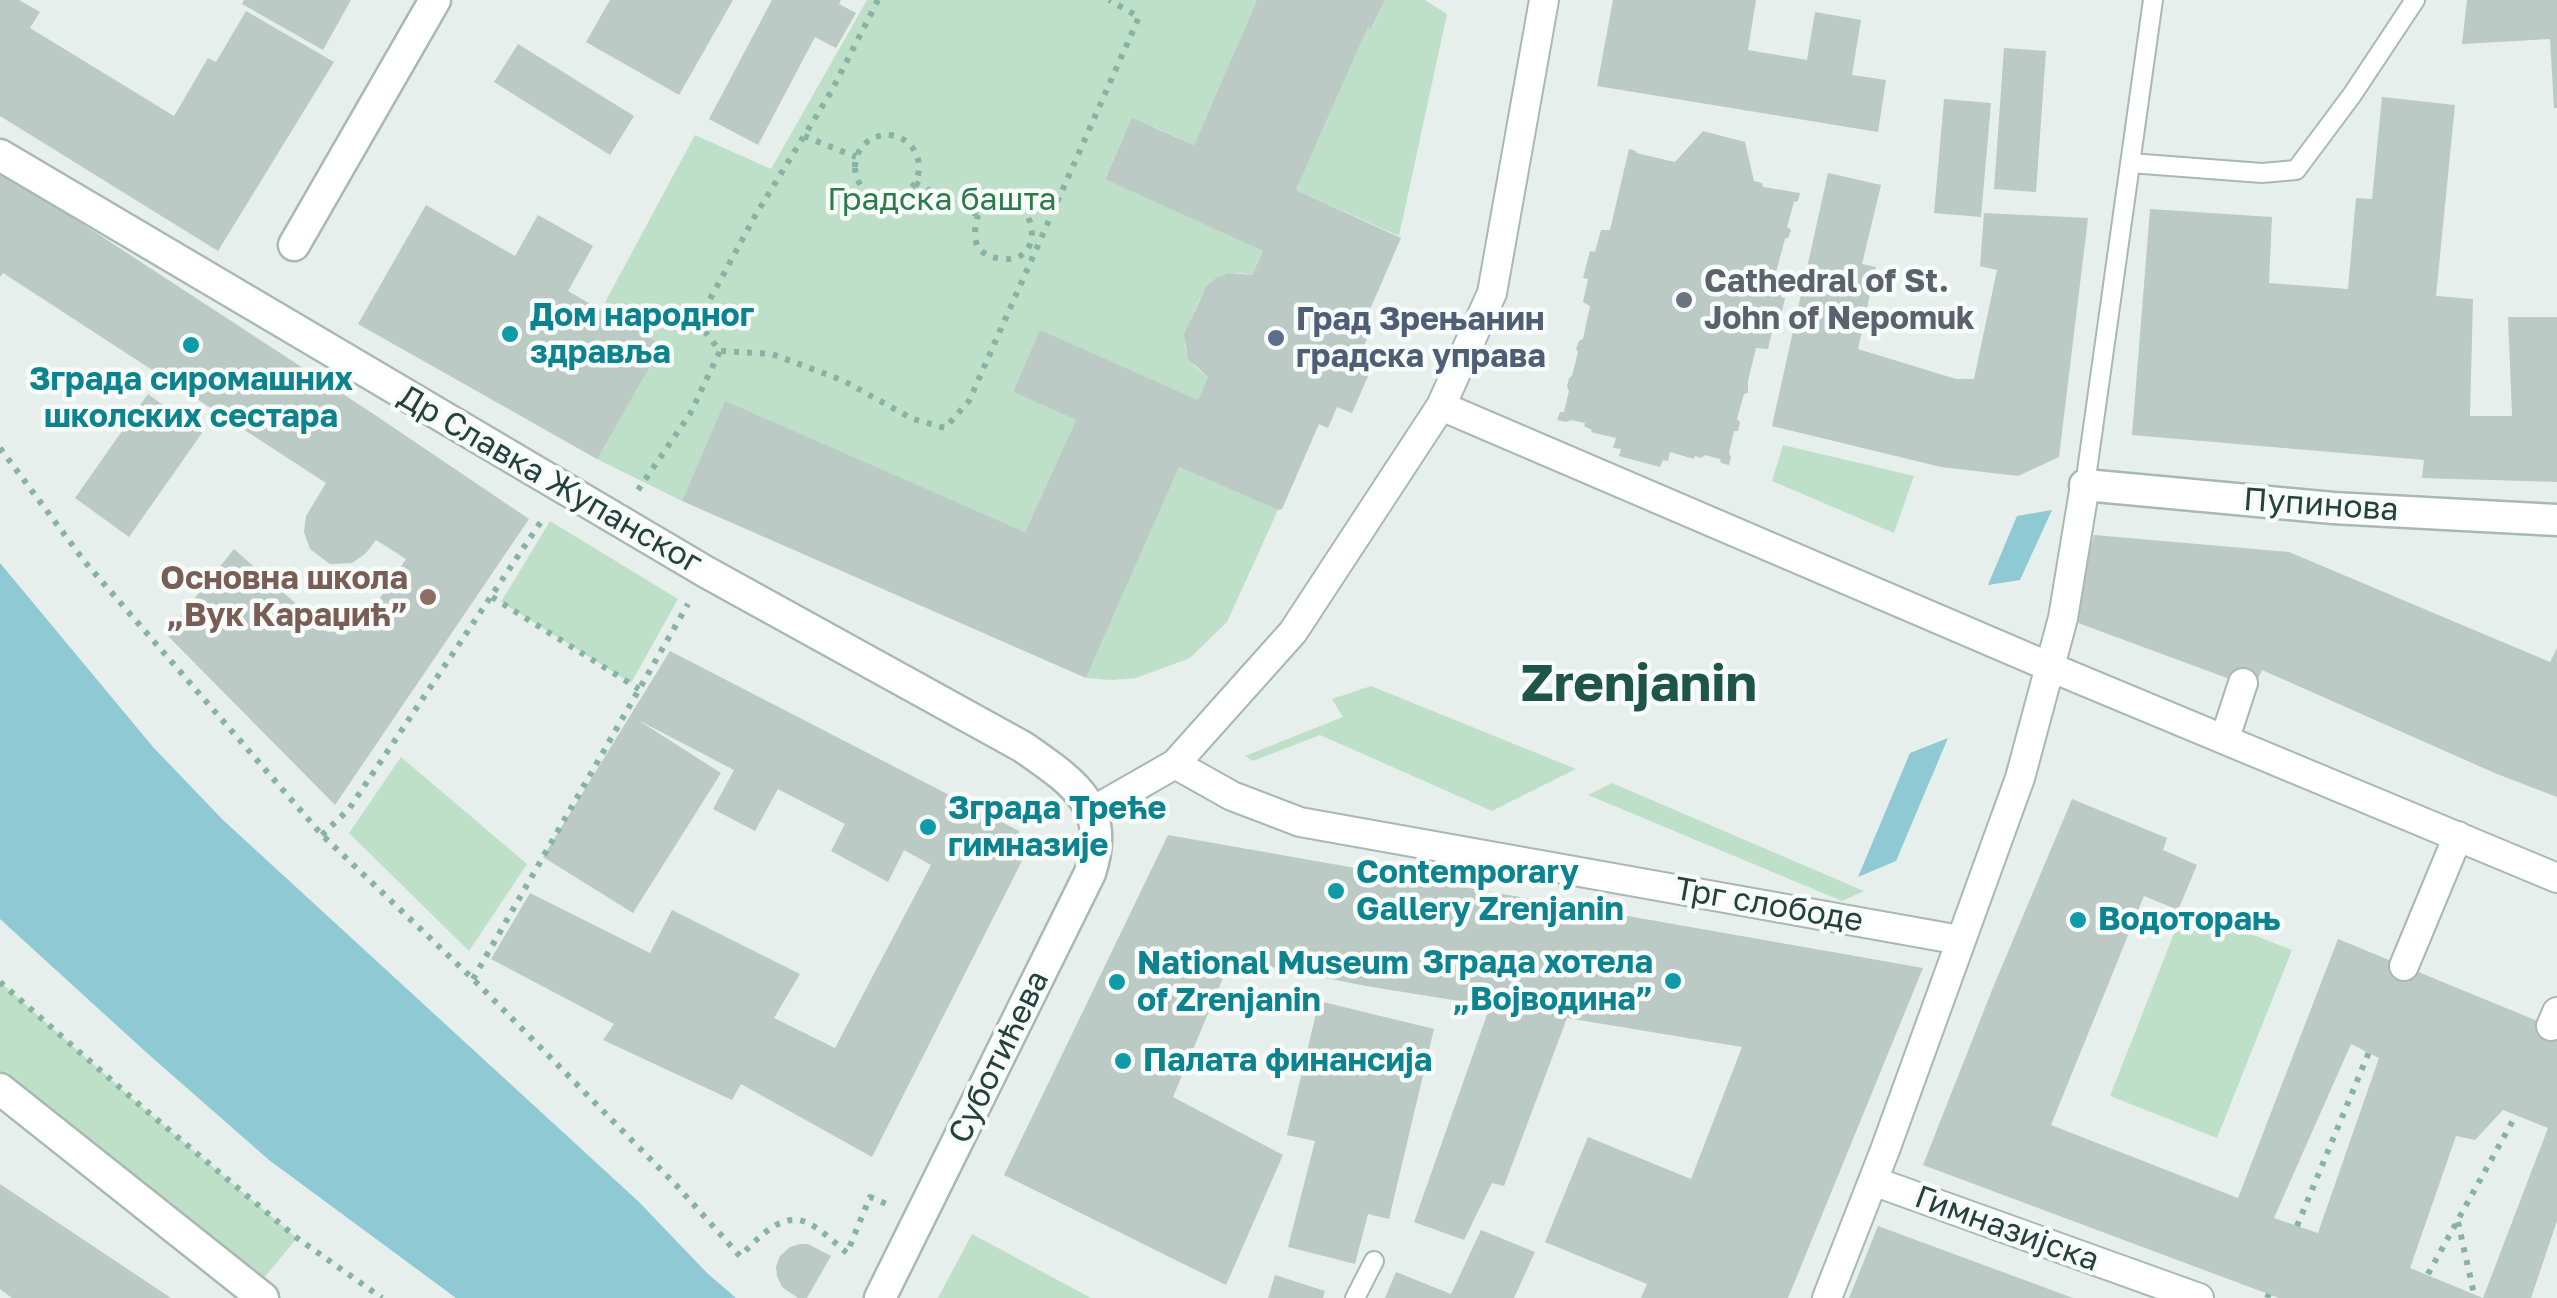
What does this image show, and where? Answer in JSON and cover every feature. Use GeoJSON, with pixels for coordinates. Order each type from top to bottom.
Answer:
{"type":"FeatureCollection","features":[{"type":"Feature","properties":{"kind":"street"},"geometry":{"type":"LineString","coordinates":[[294,245],[435,0]]}},
{"type":"Feature","properties":{"kind":"street"},"geometry":{"type":"LineString","coordinates":[[1092,812],[1175,764],[1293,632],[1442,406],[1492,293],[1544,0]]}},
{"type":"Feature","properties":{"kind":"street","name":"Др Славка Жупанског"},"geometry":{"type":"LineString","coordinates":[[0,155],[706,572],[1023,748],[1064,776],[1092,812]]}},
{"type":"Feature","properties":{"kind":"street"},"geometry":{"type":"LineString","coordinates":[[1442,406],[2050,667],[2557,878]]}},
{"type":"Feature","properties":{"kind":"street"},"geometry":{"type":"LineString","coordinates":[[1828,1298],[2020,778],[2063,618],[2085,485]]}},
{"type":"Feature","properties":{"kind":"street","name":"Пупинова"},"geometry":{"type":"LineString","coordinates":[[2085,485],[2333,508],[2557,520]]}},
{"type":"Feature","properties":{"kind":"street"},"geometry":{"type":"LineString","coordinates":[[2224,738],[2243,683]]}},
{"type":"Feature","properties":{"kind":"street","name":"Трг слободе"},"geometry":{"type":"LineString","coordinates":[[1175,764],[1232,796],[1300,822],[1960,940]]}},
{"type":"Feature","properties":{"kind":"street","name":"Суботићева"},"geometry":{"type":"LineString","coordinates":[[880,1298],[1090,874],[1098,833],[1092,812]]}},
{"type":"Feature","properties":{"kind":"street"},"geometry":{"type":"LineString","coordinates":[[2404,966],[2458,836]]}},
{"type":"Feature","properties":{"kind":"street"},"geometry":{"type":"LineString","coordinates":[[0,1089],[262,1298]]}},
{"type":"Feature","properties":{"kind":"street","name":"Гимназијска"},"geometry":{"type":"LineString","coordinates":[[1872,1181],[2198,1298]]}},
{"type":"Feature","properties":{"kind":"lane"},"geometry":{"type":"LineString","coordinates":[[2085,485],[2153,0]]}},
{"type":"Feature","properties":{"kind":"lane"},"geometry":{"type":"LineString","coordinates":[[2130,163],[2262,173],[2296,170],[2416,0]]}},
{"type":"Feature","properties":{"kind":"lane"},"geometry":{"type":"LineString","coordinates":[[1355,1298],[1374,1261]]}},
{"type":"Feature","properties":{"kind":"path"},"geometry":{"type":"LineString","coordinates":[[878,0],[831,92],[755,216],[703,312],[706,333],[720,350],[772,354],[842,380],[913,420],[945,428],[969,401],[1034,246],[1139,17],[1109,0]]}},
{"type":"Feature","properties":{"kind":"path"},"geometry":{"type":"LineString","coordinates":[[892,135],[906,141],[916,153],[919,168],[915,183],[904,194],[874,196],[861,186],[855,172],[856,156],[864,144],[877,136],[892,135]]}},
{"type":"Feature","properties":{"kind":"path"},"geometry":{"type":"LineString","coordinates":[[804,136],[856,156]]}},
{"type":"Feature","properties":{"kind":"path"},"geometry":{"type":"LineString","coordinates":[[915,183],[978,215]]}},
{"type":"Feature","properties":{"kind":"path"},"geometry":{"type":"LineString","coordinates":[[1005,202],[1020,207],[1033,228],[1034,246],[1012,260],[990,258],[978,248],[973,233],[978,215],[991,205],[1005,202]]}},
{"type":"Feature","properties":{"kind":"path"},"geometry":{"type":"LineString","coordinates":[[622,522],[642,482],[690,414],[720,350]]}},
{"type":"Feature","properties":{"kind":"path"},"geometry":{"type":"LineString","coordinates":[[0,448],[85,562],[322,835],[473,979],[676,1184],[740,1256],[776,1224],[798,1220],[809,1223],[847,1253],[870,1197],[920,1218]]}},
{"type":"Feature","properties":{"kind":"path"},"geometry":{"type":"LineString","coordinates":[[322,835],[349,809],[562,488]]}},
{"type":"Feature","properties":{"kind":"path"},"geometry":{"type":"LineString","coordinates":[[473,979],[706,572]]}},
{"type":"Feature","properties":{"kind":"path"},"geometry":{"type":"LineString","coordinates":[[492,596],[640,689]]}},
{"type":"Feature","properties":{"kind":"path"},"geometry":{"type":"LineString","coordinates":[[0,982],[297,1238],[382,1298]]}},
{"type":"Feature","properties":{"kind":"path"},"geometry":{"type":"LineString","coordinates":[[2297,1226],[2369,1052]]}},
{"type":"Feature","properties":{"kind":"path"},"geometry":{"type":"LineString","coordinates":[[2428,1274],[2516,1115]]}},
{"type":"Feature","properties":{"kind":"path"},"geometry":{"type":"LineString","coordinates":[[2458,1220],[2474,1294]]}},
{"type":"Feature","properties":{"kind":"green space","name":"Градска башта"},"geometry":{"type":"Polygon","coordinates":[[[867,0],[1257,0],[1194,145],[1154,127],[1124,136],[1105,178],[1263,251],[1252,275],[1217,278],[1196,307],[1186,346],[1191,362],[1208,377],[1198,400],[1040,331],[1013,392],[1076,420],[1025,532],[725,402],[682,501],[597,459],[601,310],[695,135],[771,169],[867,0]]]}},
{"type":"Feature","properties":{"kind":"green space"},"geometry":{"type":"Polygon","coordinates":[[[1385,0],[1425,0],[1447,14],[1399,236],[1296,190],[1368,27],[1372,28],[1385,0]]]}},
{"type":"Feature","properties":{"kind":"green space"},"geometry":{"type":"Polygon","coordinates":[[[1783,445],[1914,476],[1894,533],[1772,481],[1783,445]]]}},
{"type":"Feature","properties":{"kind":"green space"},"geometry":{"type":"Polygon","coordinates":[[[1179,467],[1278,510],[1227,622],[1190,658],[1136,678],[1086,678],[1179,467]]]}},
{"type":"Feature","properties":{"kind":"green space"},"geometry":{"type":"Polygon","coordinates":[[[550,521],[678,599],[631,683],[501,602],[550,521]]]}},
{"type":"Feature","properties":{"kind":"green space"},"geometry":{"type":"Polygon","coordinates":[[[1371,686],[1576,769],[1492,811],[1320,735],[1253,761],[1245,756],[1343,717],[1332,699],[1371,686]]]}},
{"type":"Feature","properties":{"kind":"green space"},"geometry":{"type":"Polygon","coordinates":[[[401,757],[527,864],[469,951],[349,833],[401,757]]]}},
{"type":"Feature","properties":{"kind":"green space"},"geometry":{"type":"Polygon","coordinates":[[[1612,783],[1864,891],[1842,901],[1588,795],[1612,783]]]}},
{"type":"Feature","properties":{"kind":"green space"},"geometry":{"type":"Polygon","coordinates":[[[2184,908],[2292,950],[2217,1138],[2110,1096],[2184,908]]]}},
{"type":"Feature","properties":{"kind":"green space"},"geometry":{"type":"Polygon","coordinates":[[[0,982],[297,1238],[254,1290],[0,1089],[0,982]]]}},
{"type":"Feature","properties":{"kind":"green space"},"geometry":{"type":"Polygon","coordinates":[[[972,1234],[1091,1298],[938,1298],[972,1234]]]}},
{"type":"Feature","properties":{"kind":"water"},"geometry":{"type":"Polygon","coordinates":[[[2052,510],[2020,580],[1988,585],[2017,516],[2052,510]]]}},
{"type":"Feature","properties":{"kind":"water"},"geometry":{"type":"Polygon","coordinates":[[[0,563],[153,747],[223,820],[639,1202],[736,1298],[456,1298],[269,1160],[0,919],[0,563]]]}},
{"type":"Feature","properties":{"kind":"water"},"geometry":{"type":"Polygon","coordinates":[[[1948,738],[1896,861],[1858,877],[1910,753],[1948,738]]]}},
{"type":"Feature","properties":{"kind":"building"},"geometry":{"type":"Polygon","coordinates":[[[0,0],[19,0],[40,12],[30,28],[174,116],[208,58],[216,62],[246,11],[334,62],[218,251],[0,116],[0,0]]]}},
{"type":"Feature","properties":{"kind":"building"},"geometry":{"type":"Polygon","coordinates":[[[244,0],[351,0],[323,50],[242,4],[244,0]]]}},
{"type":"Feature","properties":{"kind":"building"},"geometry":{"type":"Polygon","coordinates":[[[610,0],[733,0],[679,95],[586,42],[610,0]]]}},
{"type":"Feature","properties":{"kind":"building"},"geometry":{"type":"Polygon","coordinates":[[[772,0],[841,0],[839,4],[856,13],[836,48],[815,37],[758,145],[709,119],[772,0]]]}},
{"type":"Feature","properties":{"kind":"building","name":"Град Зрењанин градска управа"},"geometry":{"type":"Polygon","coordinates":[[[1257,0],[1385,0],[1371,29],[1368,27],[1296,190],[1401,238],[1365,321],[1373,325],[1364,346],[1378,353],[1352,413],[1337,407],[1328,428],[1319,424],[1282,509],[1179,467],[1086,678],[682,501],[725,401],[1025,532],[1076,420],[1013,392],[1040,330],[1198,400],[1208,377],[1188,359],[1184,334],[1206,287],[1228,273],[1252,275],[1263,251],[1105,179],[1132,118],[1194,145],[1257,0]]]}},
{"type":"Feature","properties":{"kind":"building"},"geometry":{"type":"Polygon","coordinates":[[[1613,0],[1756,0],[1748,50],[1807,60],[1815,12],[1861,20],[1852,75],[1886,80],[1878,132],[1597,86],[1613,0]]]}},
{"type":"Feature","properties":{"kind":"building"},"geometry":{"type":"Polygon","coordinates":[[[2467,0],[2557,0],[2557,108],[2550,39],[2462,44],[2467,0]]]}},
{"type":"Feature","properties":{"kind":"building"},"geometry":{"type":"Polygon","coordinates":[[[518,44],[634,116],[610,155],[494,82],[518,44]]]}},
{"type":"Feature","properties":{"kind":"building"},"geometry":{"type":"Polygon","coordinates":[[[2004,48],[2046,51],[2036,192],[1994,189],[2004,48]]]}},
{"type":"Feature","properties":{"kind":"building"},"geometry":{"type":"Polygon","coordinates":[[[2382,97],[2455,105],[2436,296],[2473,299],[2470,416],[2512,416],[2508,317],[2557,317],[2557,482],[2422,478],[2424,460],[2132,435],[2150,209],[2272,217],[2269,283],[2348,289],[2356,198],[2372,199],[2382,97]]]}},
{"type":"Feature","properties":{"kind":"building"},"geometry":{"type":"Polygon","coordinates":[[[1944,99],[1991,103],[1981,217],[1934,213],[1944,99]]]}},
{"type":"Feature","properties":{"kind":"building","name":"Cathedral of St. John of Nepomuk"},"geometry":{"type":"Polygon","coordinates":[[[1703,131],[1745,142],[1754,181],[1763,187],[1800,193],[1794,202],[1787,227],[1791,230],[1776,272],[1786,277],[1779,324],[1774,324],[1768,349],[1756,348],[1729,465],[1705,455],[1694,459],[1670,452],[1668,461],[1663,460],[1660,467],[1619,456],[1621,449],[1613,448],[1616,438],[1591,432],[1585,423],[1557,420],[1560,412],[1564,412],[1576,349],[1583,339],[1590,306],[1583,302],[1588,279],[1583,278],[1590,251],[1595,252],[1601,230],[1610,230],[1629,149],[1675,162],[1703,131]]]}},
{"type":"Feature","properties":{"kind":"building","name":"Основна школа „Вук Караџић”"},"geometry":{"type":"Polygon","coordinates":[[[0,170],[529,519],[335,805],[166,634],[234,549],[328,632],[358,631],[406,559],[376,540],[352,563],[330,564],[310,549],[304,532],[306,516],[326,483],[3,273],[0,277],[0,170]]]}},
{"type":"Feature","properties":{"kind":"building"},"geometry":{"type":"Polygon","coordinates":[[[1828,173],[1881,185],[1862,264],[1876,267],[1858,349],[1956,379],[1974,379],[1997,270],[1980,266],[1984,213],[2088,218],[2059,457],[2018,476],[1941,467],[1772,426],[1828,173]]]}},
{"type":"Feature","properties":{"kind":"building","name":"Дом народног здравља"},"geometry":{"type":"Polygon","coordinates":[[[426,205],[515,256],[538,215],[593,246],[568,291],[662,345],[597,459],[358,324],[426,205]]]}},
{"type":"Feature","properties":{"kind":"building"},"geometry":{"type":"Polygon","coordinates":[[[148,394],[202,433],[129,537],[75,498],[148,394]]]}},
{"type":"Feature","properties":{"kind":"building"},"geometry":{"type":"Polygon","coordinates":[[[2094,535],[2289,552],[2550,662],[2557,648],[2557,797],[2262,670],[2254,688],[2070,620],[2094,535]]]}},
{"type":"Feature","properties":{"kind":"building"},"geometry":{"type":"Polygon","coordinates":[[[670,651],[1019,831],[1023,859],[872,1157],[741,1084],[732,1100],[603,1040],[614,1024],[491,959],[530,893],[650,953],[672,910],[800,974],[774,1018],[835,1048],[931,865],[904,850],[888,882],[831,851],[845,824],[778,789],[755,831],[713,809],[734,770],[638,720],[721,773],[633,913],[543,857],[670,651]]]}},
{"type":"Feature","properties":{"kind":"building"},"geometry":{"type":"Polygon","coordinates":[[[2072,799],[2167,838],[2163,850],[2197,865],[2178,910],[2144,896],[2051,1125],[2238,1198],[2338,939],[2557,1029],[2557,1221],[2531,1298],[2483,1298],[2279,1298],[1923,1165],[2072,799]],[[2351,1044],[2274,1218],[2318,1233],[2379,1058],[2351,1044]],[[2503,1110],[2475,1140],[2456,1136],[2410,1268],[2483,1298],[2548,1128],[2503,1110]]]}},
{"type":"Feature","properties":{"kind":"building"},"geometry":{"type":"Polygon","coordinates":[[[1168,835],[1923,968],[1788,1298],[1641,1298],[1647,1284],[1545,1242],[1588,1137],[1691,1179],[1742,1047],[1567,1018],[1504,1186],[1492,1183],[1464,1240],[1414,1222],[1490,1006],[1231,959],[1173,1097],[1283,1155],[1226,1285],[1004,1175],[1168,835]]]}},
{"type":"Feature","properties":{"kind":"building"},"geometry":{"type":"Polygon","coordinates":[[[1319,1001],[1434,1029],[1389,1219],[1368,1214],[1355,1264],[1288,1247],[1315,1141],[1287,1135],[1319,1001]]]}},
{"type":"Feature","properties":{"kind":"building"},"geometry":{"type":"Polygon","coordinates":[[[0,1184],[171,1298],[12,1298],[0,1289],[0,1184]]]}},
{"type":"Feature","properties":{"kind":"building"},"geometry":{"type":"Polygon","coordinates":[[[1878,1226],[2073,1298],[1849,1298],[1878,1226]]]}},
{"type":"Feature","properties":{"kind":"building"},"geometry":{"type":"Polygon","coordinates":[[[1481,1230],[1535,1252],[1514,1298],[1385,1298],[1396,1272],[1451,1294],[1481,1230]]]}},
{"type":"Feature","properties":{"kind":"building"},"geometry":{"type":"Polygon","coordinates":[[[800,1244],[831,1256],[807,1298],[798,1298],[782,1287],[777,1276],[780,1256],[800,1244]]]}},
{"type":"Feature","properties":{"kind":"building"},"geometry":{"type":"Polygon","coordinates":[[[1275,1275],[1325,1291],[1323,1298],[1268,1298],[1275,1275]]]}},
{"type":"Feature","properties":{"kind":"place","name":"Cathedral of St. John of Nepomuk"},"geometry":{"type":"Point","coordinates":[1684,300]}},
{"type":"Feature","properties":{"kind":"place","name":"Дом народног здравља"},"geometry":{"type":"Point","coordinates":[510,334]}},
{"type":"Feature","properties":{"kind":"place","name":"Град Зрењанин градска управа"},"geometry":{"type":"Point","coordinates":[1276,338]}},
{"type":"Feature","properties":{"kind":"place","name":"Зграда сиромашних школских сестара"},"geometry":{"type":"Point","coordinates":[191,345]}},
{"type":"Feature","properties":{"kind":"place","name":"Основна школа „Вук Караџић”"},"geometry":{"type":"Point","coordinates":[428,597]}},
{"type":"Feature","properties":{"kind":"place","name":"Зграда Треће гимназије"},"geometry":{"type":"Point","coordinates":[928,827]}},
{"type":"Feature","properties":{"kind":"place","name":"Contemporary Gallery Zrenjanin"},"geometry":{"type":"Point","coordinates":[1336,891]}},
{"type":"Feature","properties":{"kind":"place","name":"Водоторањ"},"geometry":{"type":"Point","coordinates":[2078,920]}},
{"type":"Feature","properties":{"kind":"place","name":"Зграда хотела „Војводина”"},"geometry":{"type":"Point","coordinates":[1673,981]}},
{"type":"Feature","properties":{"kind":"place","name":"National Museum of Zrenjanin"},"geometry":{"type":"Point","coordinates":[1117,982]}},
{"type":"Feature","properties":{"kind":"place","name":"Палата финансија"},"geometry":{"type":"Point","coordinates":[1123,1061]}},
{"type":"Feature","properties":{"kind":"district","name":"Zrenjanin"},"geometry":{"type":"Point","coordinates":[1639,685]}}]}
